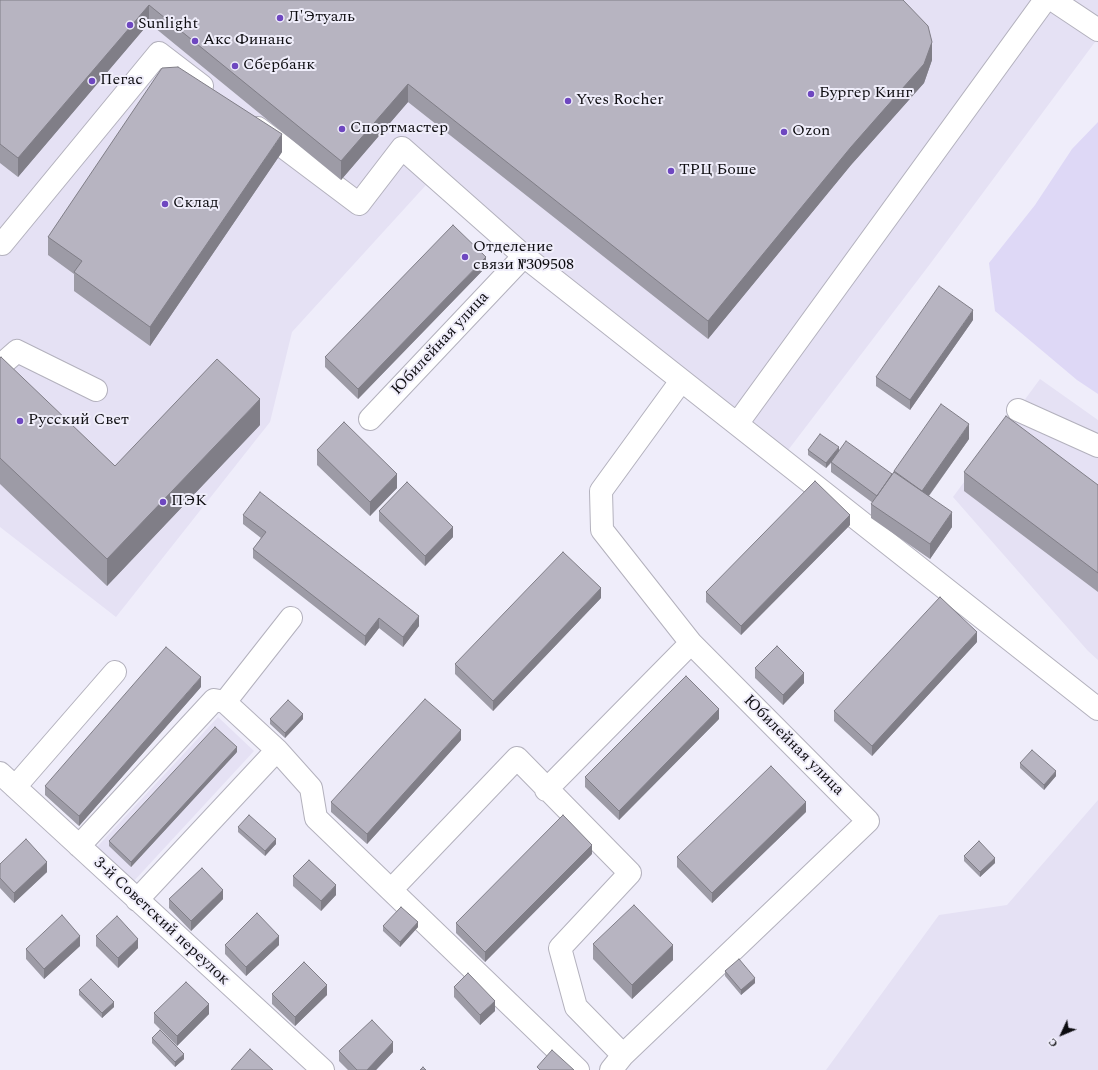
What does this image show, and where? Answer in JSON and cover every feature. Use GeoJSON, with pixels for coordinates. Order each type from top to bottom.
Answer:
{"type":"FeatureCollection","features":[{"type":"Feature","properties":{"kind":"street"},"geometry":{"type":"LineString","coordinates":[[736,424],[1045,0]]}},
{"type":"Feature","properties":{"kind":"street"},"geometry":{"type":"LineString","coordinates":[[1053,0],[1098,30]]}},
{"type":"Feature","properties":{"kind":"street"},"geometry":{"type":"LineString","coordinates":[[1,244],[159,53],[215,96]]}},
{"type":"Feature","properties":{"kind":"street"},"geometry":{"type":"LineString","coordinates":[[240,114],[358,204],[402,148],[524,256],[1098,709]]}},
{"type":"Feature","properties":{"kind":"street","name":"Юбилейная улица"},"geometry":{"type":"LineString","coordinates":[[370,420],[524,256]]}},
{"type":"Feature","properties":{"kind":"street"},"geometry":{"type":"LineString","coordinates":[[0,366],[17,351],[96,390]]}},
{"type":"Feature","properties":{"kind":"street","name":"Юбилейная улица"},"geometry":{"type":"LineString","coordinates":[[617,1062],[868,821],[691,643],[602,530],[601,490],[681,381]]}},
{"type":"Feature","properties":{"kind":"street"},"geometry":{"type":"LineString","coordinates":[[1018,410],[1098,446]]}},
{"type":"Feature","properties":{"kind":"street"},"geometry":{"type":"LineString","coordinates":[[225,702],[291,618]]}},
{"type":"Feature","properties":{"kind":"street"},"geometry":{"type":"LineString","coordinates":[[546,790],[691,643]]}},
{"type":"Feature","properties":{"kind":"street"},"geometry":{"type":"LineString","coordinates":[[7,780],[115,672]]}},
{"type":"Feature","properties":{"kind":"street"},"geometry":{"type":"LineString","coordinates":[[79,846],[214,700],[225,702],[277,750],[311,788],[316,818],[578,1070]]}},
{"type":"Feature","properties":{"kind":"street"},"geometry":{"type":"LineString","coordinates":[[138,900],[277,750]]}},
{"type":"Feature","properties":{"kind":"street"},"geometry":{"type":"LineString","coordinates":[[392,890],[517,758],[546,790],[630,873],[560,948],[576,1007],[617,1062]]}},
{"type":"Feature","properties":{"kind":"street","name":"3-й Советский переулок"},"geometry":{"type":"LineString","coordinates":[[7,780],[323,1070]]}},
{"type":"Feature","properties":{"kind":"shaded area"},"geometry":{"type":"Polygon","coordinates":[[[0,0],[1098,0],[1098,38],[930,264],[776,466],[426,185],[292,332],[270,422],[116,617],[0,527],[0,0]]]}},
{"type":"Feature","properties":{"kind":"shaded area"},"geometry":{"type":"Polygon","coordinates":[[[1098,122],[1098,394],[1077,380],[995,311],[989,263],[1035,205],[1072,149],[1098,122]]]}},
{"type":"Feature","properties":{"kind":"shaded area"},"geometry":{"type":"Polygon","coordinates":[[[1040,379],[1098,420],[1098,660],[1088,651],[953,497],[1040,379]]]}},
{"type":"Feature","properties":{"kind":"shaded area"},"geometry":{"type":"Polygon","coordinates":[[[218,717],[254,751],[133,882],[96,848],[218,717]]]}},
{"type":"Feature","properties":{"kind":"shaded area"},"geometry":{"type":"Polygon","coordinates":[[[1098,800],[1098,1070],[826,1070],[939,915],[1007,905],[1098,800]]]}},
{"type":"Feature","properties":{"kind":"building","name":"ТРЦ Боше"},"geometry":{"type":"Polygon","coordinates":[[[0,0],[903,0],[928,26],[932,42],[924,64],[851,147],[708,321],[408,84],[341,161],[149,5],[18,158],[0,144],[0,0]]]}},
{"type":"Feature","properties":{"kind":"building","name":"Склад"},"geometry":{"type":"Polygon","coordinates":[[[178,67],[282,134],[150,327],[74,272],[82,261],[48,237],[162,68],[178,67]]]}},
{"type":"Feature","properties":{"kind":"building"},"geometry":{"type":"Polygon","coordinates":[[[453,225],[486,257],[358,389],[325,357],[453,225]]]}},
{"type":"Feature","properties":{"kind":"building"},"geometry":{"type":"Polygon","coordinates":[[[939,286],[973,310],[910,400],[876,377],[939,286]]]}},
{"type":"Feature","properties":{"kind":"building"},"geometry":{"type":"Polygon","coordinates":[[[1,357],[115,466],[217,359],[260,399],[107,559],[0,458],[1,357]]]}},
{"type":"Feature","properties":{"kind":"building"},"geometry":{"type":"Polygon","coordinates":[[[941,404],[969,424],[922,491],[894,471],[941,404]]]}},
{"type":"Feature","properties":{"kind":"building"},"geometry":{"type":"Polygon","coordinates":[[[1006,416],[1098,485],[1098,573],[964,472],[1006,416]]]}},
{"type":"Feature","properties":{"kind":"building"},"geometry":{"type":"Polygon","coordinates":[[[344,422],[397,474],[370,502],[317,450],[344,422]]]}},
{"type":"Feature","properties":{"kind":"building"},"geometry":{"type":"Polygon","coordinates":[[[820,434],[839,447],[826,463],[808,450],[820,434]]]}},
{"type":"Feature","properties":{"kind":"building"},"geometry":{"type":"Polygon","coordinates":[[[846,441],[892,474],[877,496],[831,462],[846,441]]]}},
{"type":"Feature","properties":{"kind":"building"},"geometry":{"type":"Polygon","coordinates":[[[894,472],[952,512],[930,544],[871,504],[894,472]]]}},
{"type":"Feature","properties":{"kind":"building"},"geometry":{"type":"Polygon","coordinates":[[[815,481],[850,515],[741,626],[706,592],[815,481]]]}},
{"type":"Feature","properties":{"kind":"building"},"geometry":{"type":"Polygon","coordinates":[[[407,482],[453,527],[425,556],[379,511],[407,482]]]}},
{"type":"Feature","properties":{"kind":"building"},"geometry":{"type":"Polygon","coordinates":[[[260,492],[419,616],[403,637],[379,618],[365,636],[253,549],[266,532],[243,515],[260,492]]]}},
{"type":"Feature","properties":{"kind":"building"},"geometry":{"type":"Polygon","coordinates":[[[563,552],[601,588],[493,701],[455,664],[563,552]]]}},
{"type":"Feature","properties":{"kind":"building"},"geometry":{"type":"Polygon","coordinates":[[[940,597],[977,632],[872,746],[834,711],[940,597]]]}},
{"type":"Feature","properties":{"kind":"building"},"geometry":{"type":"Polygon","coordinates":[[[777,646],[804,673],[783,695],[755,668],[777,646]]]}},
{"type":"Feature","properties":{"kind":"building"},"geometry":{"type":"Polygon","coordinates":[[[166,647],[201,677],[79,816],[45,786],[166,647]]]}},
{"type":"Feature","properties":{"kind":"building"},"geometry":{"type":"Polygon","coordinates":[[[686,676],[719,709],[619,811],[585,777],[686,676]]]}},
{"type":"Feature","properties":{"kind":"building"},"geometry":{"type":"Polygon","coordinates":[[[425,699],[461,730],[367,834],[331,802],[425,699]]]}},
{"type":"Feature","properties":{"kind":"building"},"geometry":{"type":"Polygon","coordinates":[[[288,700],[303,714],[285,733],[270,719],[288,700]]]}},
{"type":"Feature","properties":{"kind":"building"},"geometry":{"type":"Polygon","coordinates":[[[215,727],[237,747],[131,862],[109,841],[215,727]]]}},
{"type":"Feature","properties":{"kind":"building"},"geometry":{"type":"Polygon","coordinates":[[[1032,750],[1056,771],[1044,785],[1020,763],[1032,750]]]}},
{"type":"Feature","properties":{"kind":"building"},"geometry":{"type":"Polygon","coordinates":[[[771,766],[806,802],[712,893],[677,857],[771,766]]]}},
{"type":"Feature","properties":{"kind":"building"},"geometry":{"type":"Polygon","coordinates":[[[249,815],[276,839],[265,851],[238,827],[249,815]]]}},
{"type":"Feature","properties":{"kind":"building"},"geometry":{"type":"Polygon","coordinates":[[[563,815],[592,845],[485,952],[456,923],[563,815]]]}},
{"type":"Feature","properties":{"kind":"building"},"geometry":{"type":"Polygon","coordinates":[[[26,839],[47,862],[14,893],[0,878],[0,864],[26,839]]]}},
{"type":"Feature","properties":{"kind":"building"},"geometry":{"type":"Polygon","coordinates":[[[979,841],[995,858],[980,872],[964,856],[979,841]]]}},
{"type":"Feature","properties":{"kind":"building"},"geometry":{"type":"Polygon","coordinates":[[[309,860],[336,885],[321,901],[293,876],[309,860]]]}},
{"type":"Feature","properties":{"kind":"building"},"geometry":{"type":"Polygon","coordinates":[[[202,868],[223,890],[191,921],[169,899],[202,868]]]}},
{"type":"Feature","properties":{"kind":"building"},"geometry":{"type":"Polygon","coordinates":[[[634,905],[673,945],[632,985],[593,944],[634,905]]]}},
{"type":"Feature","properties":{"kind":"building"},"geometry":{"type":"Polygon","coordinates":[[[401,907],[418,922],[400,942],[383,926],[401,907]]]}},
{"type":"Feature","properties":{"kind":"building"},"geometry":{"type":"Polygon","coordinates":[[[257,913],[279,936],[246,967],[225,945],[257,913]]]}},
{"type":"Feature","properties":{"kind":"building"},"geometry":{"type":"Polygon","coordinates":[[[62,915],[80,936],[44,969],[26,949],[62,915]]]}},
{"type":"Feature","properties":{"kind":"building"},"geometry":{"type":"Polygon","coordinates":[[[117,916],[138,939],[118,958],[96,936],[117,916]]]}},
{"type":"Feature","properties":{"kind":"building"},"geometry":{"type":"Polygon","coordinates":[[[739,959],[755,978],[741,990],[725,971],[739,959]]]}},
{"type":"Feature","properties":{"kind":"building"},"geometry":{"type":"Polygon","coordinates":[[[304,962],[327,985],[295,1017],[272,994],[304,962]]]}},
{"type":"Feature","properties":{"kind":"building"},"geometry":{"type":"Polygon","coordinates":[[[468,973],[495,1001],[480,1015],[454,987],[468,973]]]}},
{"type":"Feature","properties":{"kind":"building"},"geometry":{"type":"Polygon","coordinates":[[[91,979],[114,1002],[102,1013],[79,990],[91,979]]]}},
{"type":"Feature","properties":{"kind":"building"},"geometry":{"type":"Polygon","coordinates":[[[186,982],[209,1004],[177,1036],[154,1013],[186,982]]]}},
{"type":"Feature","properties":{"kind":"building"},"geometry":{"type":"Polygon","coordinates":[[[372,1020],[393,1042],[367,1070],[357,1070],[339,1051],[372,1020]]]}},
{"type":"Feature","properties":{"kind":"building"},"geometry":{"type":"Polygon","coordinates":[[[160,1030],[184,1054],[175,1062],[152,1038],[160,1030]]]}},
{"type":"Feature","properties":{"kind":"building"},"geometry":{"type":"Polygon","coordinates":[[[250,1049],[273,1070],[231,1070],[250,1049]]]}},
{"type":"Feature","properties":{"kind":"building"},"geometry":{"type":"Polygon","coordinates":[[[552,1050],[574,1070],[540,1070],[537,1067],[552,1050]]]}},
{"type":"Feature","properties":{"kind":"place","name":"Л'Этуаль"},"geometry":{"type":"Point","coordinates":[280,18]}},
{"type":"Feature","properties":{"kind":"place","name":"Sunlight"},"geometry":{"type":"Point","coordinates":[130,25]}},
{"type":"Feature","properties":{"kind":"place","name":"Акс Финанс"},"geometry":{"type":"Point","coordinates":[195,41]}},
{"type":"Feature","properties":{"kind":"place","name":"Сбербанк"},"geometry":{"type":"Point","coordinates":[235,66]}},
{"type":"Feature","properties":{"kind":"place","name":"Пегас"},"geometry":{"type":"Point","coordinates":[92,81]}},
{"type":"Feature","properties":{"kind":"place","name":"Бургер Кинг"},"geometry":{"type":"Point","coordinates":[811,94]}},
{"type":"Feature","properties":{"kind":"place","name":"Yves Rocher"},"geometry":{"type":"Point","coordinates":[568,101]}},
{"type":"Feature","properties":{"kind":"place","name":"Спортмастер"},"geometry":{"type":"Point","coordinates":[342,129]}},
{"type":"Feature","properties":{"kind":"place","name":"Ozon"},"geometry":{"type":"Point","coordinates":[784,132]}},
{"type":"Feature","properties":{"kind":"place","name":"ТРЦ Боше"},"geometry":{"type":"Point","coordinates":[671,171]}},
{"type":"Feature","properties":{"kind":"place","name":"Склад"},"geometry":{"type":"Point","coordinates":[165,204]}},
{"type":"Feature","properties":{"kind":"place","name":"Отделение связи №309508"},"geometry":{"type":"Point","coordinates":[465,257]}},
{"type":"Feature","properties":{"kind":"place","name":"Русский Свет"},"geometry":{"type":"Point","coordinates":[20,421]}},
{"type":"Feature","properties":{"kind":"place","name":"ПЭК"},"geometry":{"type":"Point","coordinates":[163,502]}}]}
